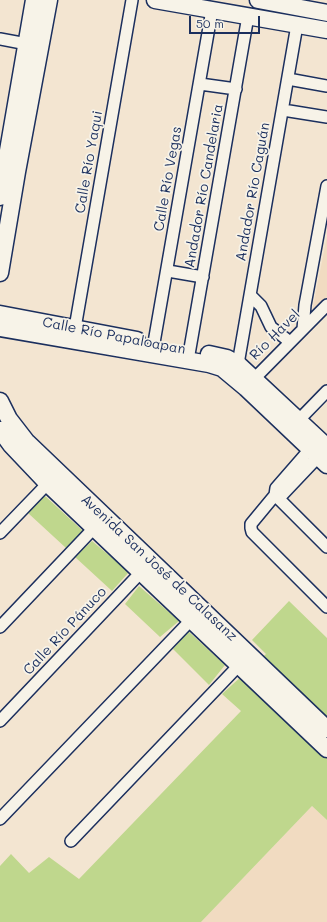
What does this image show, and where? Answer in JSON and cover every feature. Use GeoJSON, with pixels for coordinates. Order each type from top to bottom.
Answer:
{"type":"FeatureCollection","features":[{"type":"Feature","properties":{"kind":"street"},"geometry":{"type":"LineString","coordinates":[[0,197],[34,0]]}},
{"type":"Feature","properties":{"kind":"street"},"geometry":{"type":"LineString","coordinates":[[0,274],[18,165],[49,0]]}},
{"type":"Feature","properties":{"kind":"street","name":"Calle Río Yaqui"},"geometry":{"type":"LineString","coordinates":[[75,328],[132,0]]}},
{"type":"Feature","properties":{"kind":"street"},"geometry":{"type":"LineString","coordinates":[[156,0],[327,30]]}},
{"type":"Feature","properties":{"kind":"street"},"geometry":{"type":"LineString","coordinates":[[260,0],[327,11]]}},
{"type":"Feature","properties":{"kind":"street","name":"Andador Río Candelaria"},"geometry":{"type":"LineString","coordinates":[[189,355],[236,89],[253,17],[260,0]]}},
{"type":"Feature","properties":{"kind":"street","name":"Calle Río Vegas"},"geometry":{"type":"LineString","coordinates":[[153,349],[168,271],[212,10]]}},
{"type":"Feature","properties":{"kind":"street","name":"Andador Río Caguán"},"geometry":{"type":"LineString","coordinates":[[229,363],[250,295],[298,25]]}},
{"type":"Feature","properties":{"kind":"street"},"geometry":{"type":"LineString","coordinates":[[0,40],[27,44]]}},
{"type":"Feature","properties":{"kind":"street"},"geometry":{"type":"LineString","coordinates":[[288,78],[327,86]]}},
{"type":"Feature","properties":{"kind":"street"},"geometry":{"type":"LineString","coordinates":[[200,84],[236,89]]}},
{"type":"Feature","properties":{"kind":"street"},"geometry":{"type":"LineString","coordinates":[[283,110],[327,117]]}},
{"type":"Feature","properties":{"kind":"street"},"geometry":{"type":"LineString","coordinates":[[303,329],[305,305],[327,186]]}},
{"type":"Feature","properties":{"kind":"street"},"geometry":{"type":"LineString","coordinates":[[168,271],[203,277]]}},
{"type":"Feature","properties":{"kind":"street"},"geometry":{"type":"LineString","coordinates":[[250,295],[261,306],[271,327],[290,342]]}},
{"type":"Feature","properties":{"kind":"street","name":"Río Havel"},"geometry":{"type":"LineString","coordinates":[[250,383],[327,305]]}},
{"type":"Feature","properties":{"kind":"street","name":"Calle Río Papaloapan"},"geometry":{"type":"LineString","coordinates":[[0,314],[75,328],[153,349]]}},
{"type":"Feature","properties":{"kind":"street","name":"Calle Río Papaloapan"},"geometry":{"type":"LineString","coordinates":[[0,328],[189,355],[209,364],[229,363]]}},
{"type":"Feature","properties":{"kind":"street"},"geometry":{"type":"LineString","coordinates":[[229,363],[294,425],[321,454],[276,488],[275,495],[251,524],[252,532],[327,607]]}},
{"type":"Feature","properties":{"kind":"street"},"geometry":{"type":"LineString","coordinates":[[294,425],[327,391]]}},
{"type":"Feature","properties":{"kind":"street","name":"Avenida San José de Calasanz"},"geometry":{"type":"LineString","coordinates":[[0,401],[9,419],[18,432],[94,528],[146,567],[191,620],[244,660],[327,729]]}},
{"type":"Feature","properties":{"kind":"street","name":"Avenida San José de Calasanz"},"geometry":{"type":"LineString","coordinates":[[1,434],[11,445],[53,478],[244,660],[327,750]]}},
{"type":"Feature","properties":{"kind":"street"},"geometry":{"type":"LineString","coordinates":[[0,533],[53,478]]}},
{"type":"Feature","properties":{"kind":"street"},"geometry":{"type":"LineString","coordinates":[[275,495],[327,547]]}},
{"type":"Feature","properties":{"kind":"street"},"geometry":{"type":"LineString","coordinates":[[0,627],[94,528]]}},
{"type":"Feature","properties":{"kind":"street","name":"Calle Río Pánuco"},"geometry":{"type":"LineString","coordinates":[[0,721],[146,567]]}},
{"type":"Feature","properties":{"kind":"street"},"geometry":{"type":"LineString","coordinates":[[0,819],[191,620]]}},
{"type":"Feature","properties":{"kind":"street"},"geometry":{"type":"LineString","coordinates":[[71,841],[244,660]]}},
{"type":"Feature","properties":{"kind":"shaded area"},"geometry":{"type":"Polygon","coordinates":[[[327,236],[327,301],[311,317],[327,236]]]}},
{"type":"Feature","properties":{"kind":"shaded area"},"geometry":{"type":"Polygon","coordinates":[[[312,806],[327,820],[327,922],[201,922],[312,806]]]}},
{"type":"Feature","properties":{"kind":"green space"},"geometry":{"type":"Polygon","coordinates":[[[44,495],[83,531],[66,548],[28,513],[44,495]]]}},
{"type":"Feature","properties":{"kind":"green space"},"geometry":{"type":"Polygon","coordinates":[[[92,541],[129,572],[112,591],[75,557],[92,541]]]}},
{"type":"Feature","properties":{"kind":"green space"},"geometry":{"type":"Polygon","coordinates":[[[139,586],[179,621],[160,637],[125,604],[139,586]]]}},
{"type":"Feature","properties":{"kind":"green space"},"geometry":{"type":"Polygon","coordinates":[[[289,601],[327,638],[327,820],[312,806],[201,922],[0,922],[0,866],[11,854],[29,873],[49,857],[79,879],[241,711],[222,694],[266,654],[252,640],[289,601]]]}},
{"type":"Feature","properties":{"kind":"green space"},"geometry":{"type":"Polygon","coordinates":[[[188,631],[225,665],[209,685],[173,649],[188,631]]]}}]}
